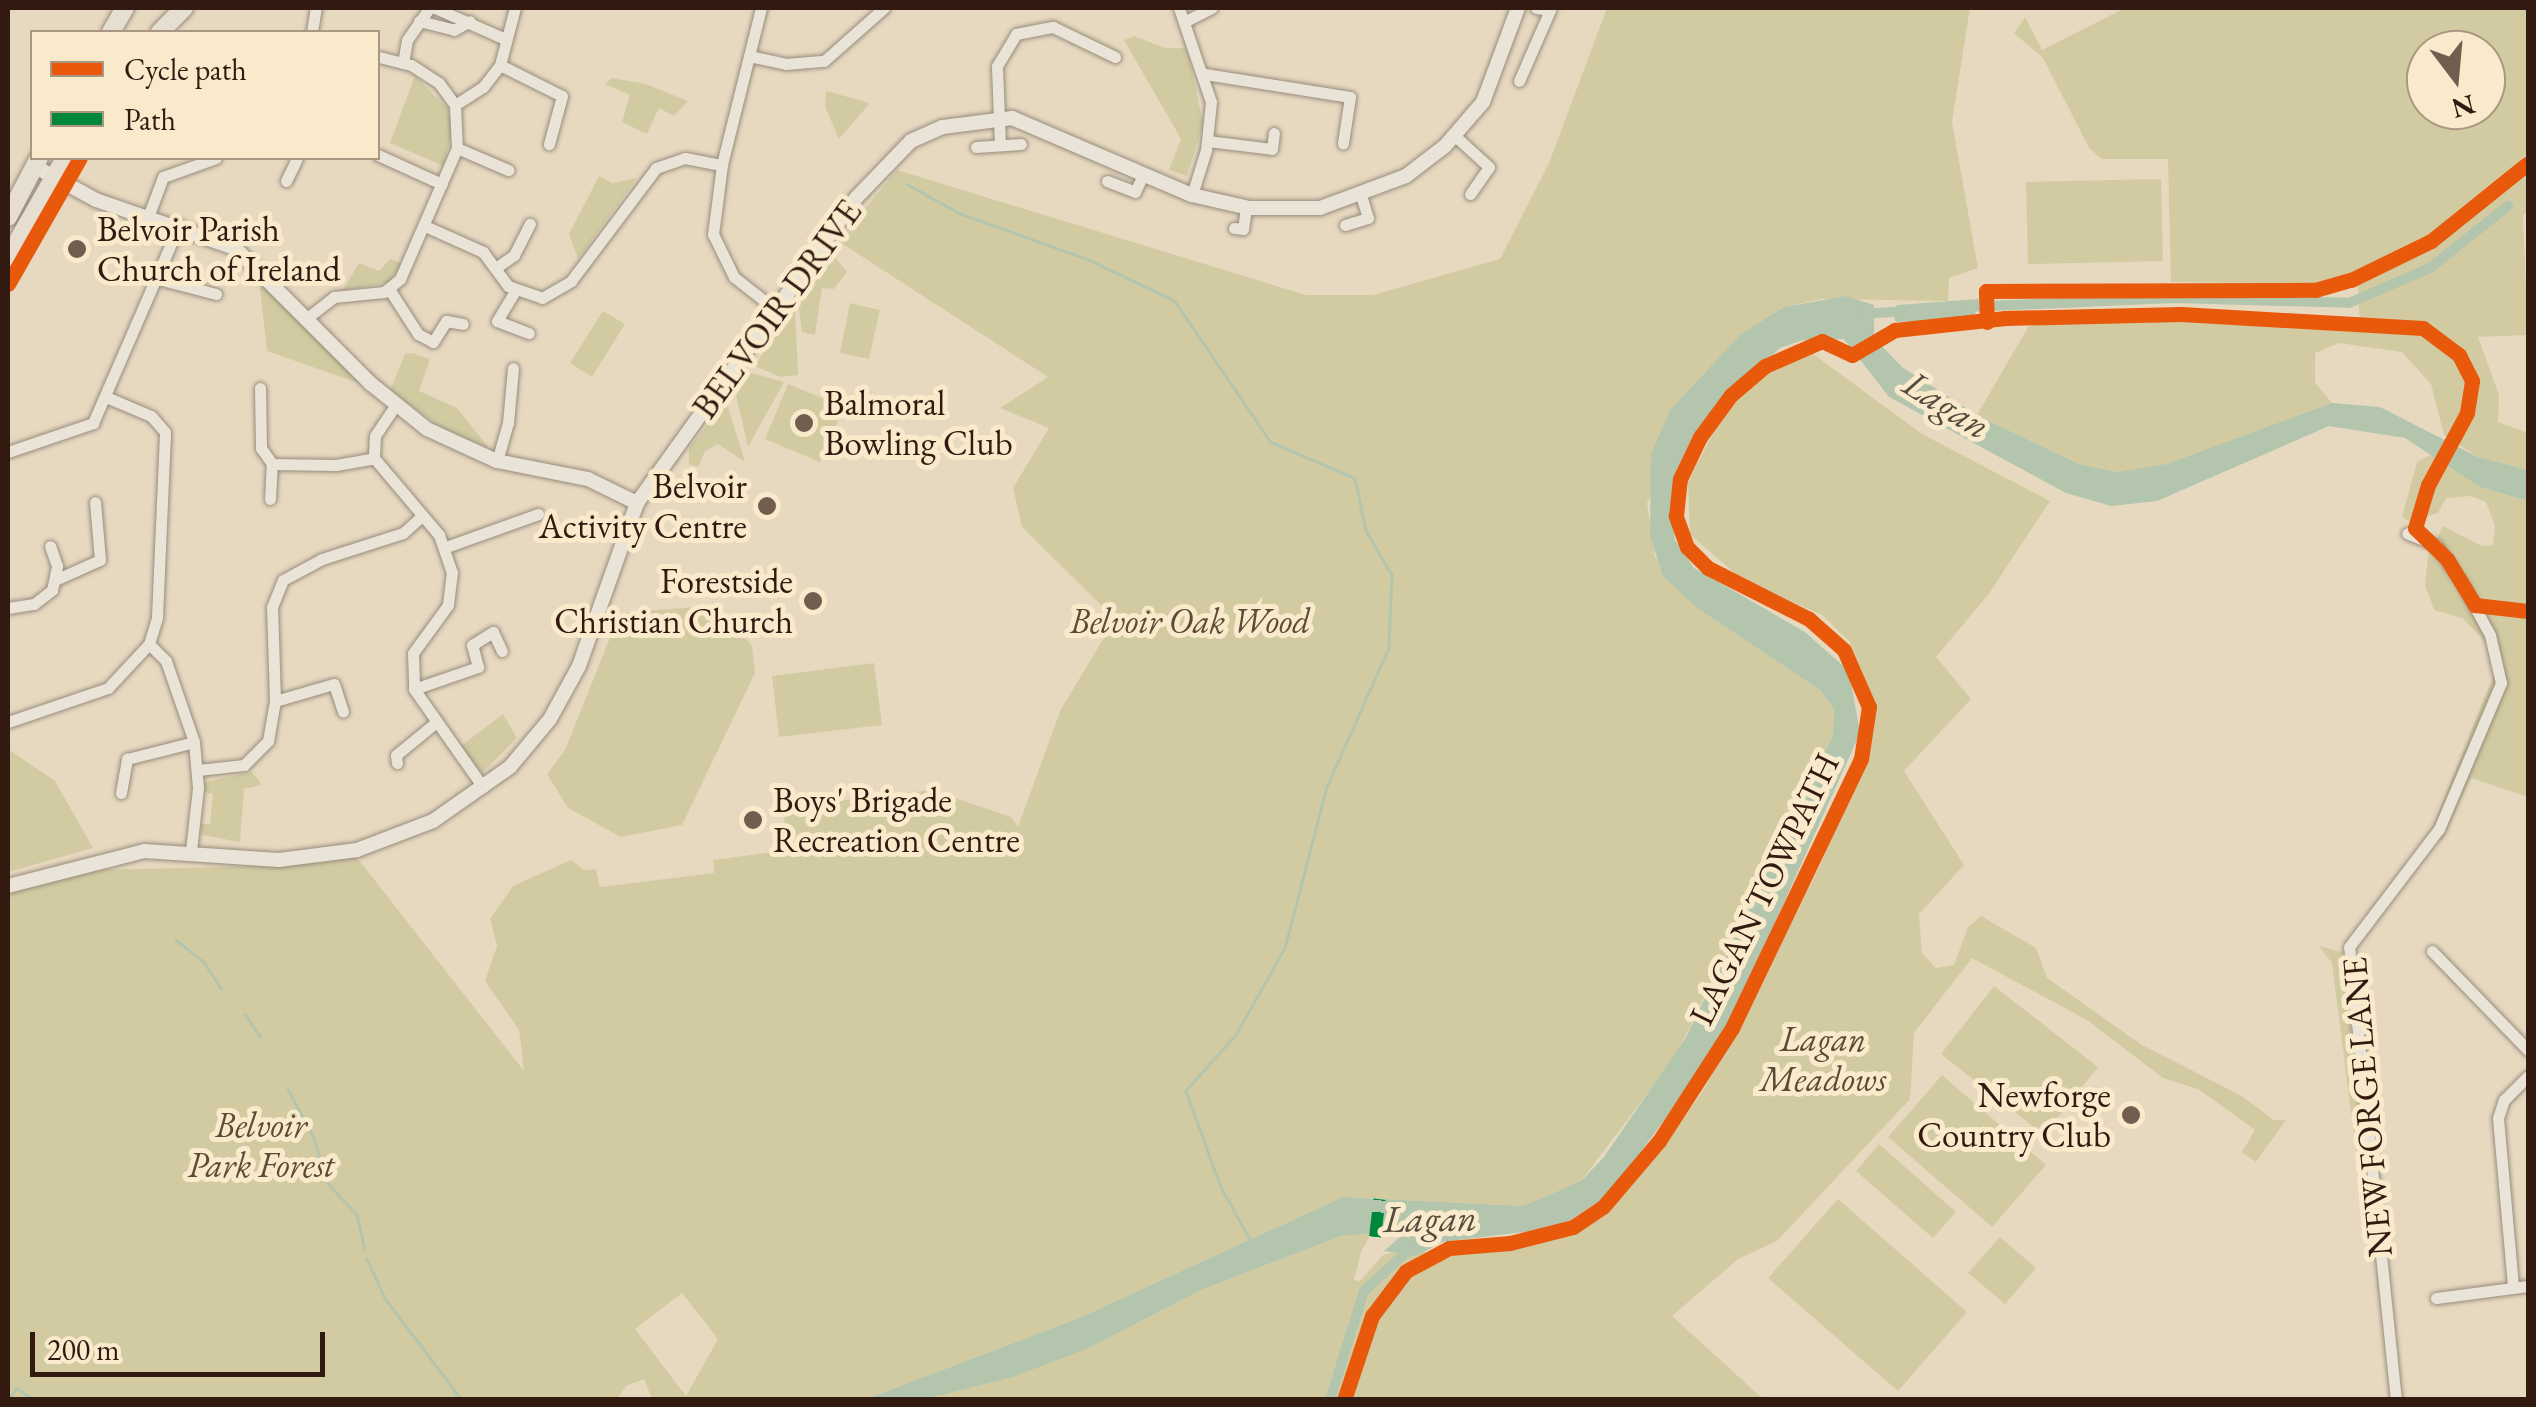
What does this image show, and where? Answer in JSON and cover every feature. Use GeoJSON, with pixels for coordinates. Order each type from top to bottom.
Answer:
{"type":"FeatureCollection","features":[{"type":"Feature","properties":{"kind":"highway"},"geometry":{"type":"LineString","coordinates":[[112,30],[125,8]]}},
{"type":"Feature","properties":{"kind":"highway"},"geometry":{"type":"LineString","coordinates":[[162,30],[184,8]]}},
{"type":"Feature","properties":{"kind":"highway"},"geometry":{"type":"LineString","coordinates":[[8,258],[64,160]]}},
{"type":"Feature","properties":{"kind":"highway"},"geometry":{"type":"LineString","coordinates":[[8,217],[37,162]]}},
{"type":"Feature","properties":{"kind":"street"},"geometry":{"type":"LineString","coordinates":[[403,63],[419,22],[430,8],[470,21],[503,38]]}},
{"type":"Feature","properties":{"kind":"street"},"geometry":{"type":"LineString","coordinates":[[455,106],[483,88],[500,65],[515,8]]}},
{"type":"Feature","properties":{"kind":"street"},"geometry":{"type":"LineString","coordinates":[[760,8],[722,165],[713,234],[720,258],[776,310]]}},
{"type":"Feature","properties":{"kind":"street"},"geometry":{"type":"LineString","coordinates":[[749,56],[824,61],[884,8]]}},
{"type":"Feature","properties":{"kind":"street"},"geometry":{"type":"LineString","coordinates":[[1179,8],[1205,74],[1208,141],[1192,194]]}},
{"type":"Feature","properties":{"kind":"street"},"geometry":{"type":"LineString","coordinates":[[1184,22],[1212,8]]}},
{"type":"Feature","properties":{"kind":"street","name":"BELVOIR DRIVE"},"geometry":{"type":"LineString","coordinates":[[8,886],[144,851],[191,850],[292,860],[357,850],[433,822],[483,787],[534,741],[566,694],[638,503],[895,152],[943,127],[999,116],[1029,122],[1192,194],[1246,207],[1302,210],[1361,196],[1406,176],[1455,136],[1492,85],[1518,8]]}},
{"type":"Feature","properties":{"kind":"street"},"geometry":{"type":"LineString","coordinates":[[1519,82],[1551,9],[1536,8]]}},
{"type":"Feature","properties":{"kind":"street"},"geometry":{"type":"LineString","coordinates":[[419,22],[454,30],[470,21]]}},
{"type":"Feature","properties":{"kind":"street"},"geometry":{"type":"LineString","coordinates":[[1000,145],[996,66],[1016,34],[1053,26],[1103,46],[1116,57]]}},
{"type":"Feature","properties":{"kind":"street"},"geometry":{"type":"LineString","coordinates":[[380,58],[428,73],[455,106],[457,148],[425,226],[389,289]]}},
{"type":"Feature","properties":{"kind":"street"},"geometry":{"type":"LineString","coordinates":[[500,65],[562,96],[548,144]]}},
{"type":"Feature","properties":{"kind":"street"},"geometry":{"type":"LineString","coordinates":[[1205,74],[1350,98],[1344,143]]}},
{"type":"Feature","properties":{"kind":"street"},"geometry":{"type":"LineString","coordinates":[[1208,141],[1272,149],[1274,133]]}},
{"type":"Feature","properties":{"kind":"street"},"geometry":{"type":"LineString","coordinates":[[1455,136],[1489,168],[1470,194]]}},
{"type":"Feature","properties":{"kind":"street"},"geometry":{"type":"LineString","coordinates":[[976,146],[1022,144]]}},
{"type":"Feature","properties":{"kind":"street"},"geometry":{"type":"LineString","coordinates":[[457,148],[508,170]]}},
{"type":"Feature","properties":{"kind":"street"},"geometry":{"type":"LineString","coordinates":[[380,156],[442,184]]}},
{"type":"Feature","properties":{"kind":"street"},"geometry":{"type":"LineString","coordinates":[[425,226],[483,252],[515,291],[542,298],[562,291],[656,168],[684,158],[722,165]]}},
{"type":"Feature","properties":{"kind":"street"},"geometry":{"type":"LineString","coordinates":[[148,217],[163,176],[210,160]]}},
{"type":"Feature","properties":{"kind":"street"},"geometry":{"type":"LineString","coordinates":[[286,181],[295,160]]}},
{"type":"Feature","properties":{"kind":"street"},"geometry":{"type":"LineString","coordinates":[[37,162],[52,177],[235,248],[395,406],[496,461],[588,479],[638,503]]}},
{"type":"Feature","properties":{"kind":"street"},"geometry":{"type":"LineString","coordinates":[[1107,180],[1135,192],[1144,172]]}},
{"type":"Feature","properties":{"kind":"street"},"geometry":{"type":"LineString","coordinates":[[1345,226],[1368,218],[1361,196]]}},
{"type":"Feature","properties":{"kind":"street"},"geometry":{"type":"LineString","coordinates":[[1234,228],[1243,229],[1246,207]]}},
{"type":"Feature","properties":{"kind":"street"},"geometry":{"type":"LineString","coordinates":[[497,268],[514,256],[530,224]]}},
{"type":"Feature","properties":{"kind":"street"},"geometry":{"type":"LineString","coordinates":[[8,452],[87,428],[106,396],[179,225]]}},
{"type":"Feature","properties":{"kind":"street"},"geometry":{"type":"LineString","coordinates":[[158,279],[216,294]]}},
{"type":"Feature","properties":{"kind":"street"},"geometry":{"type":"LineString","coordinates":[[307,318],[334,297],[389,289]]}},
{"type":"Feature","properties":{"kind":"street"},"geometry":{"type":"LineString","coordinates":[[389,289],[418,334],[434,342],[446,320],[463,324]]}},
{"type":"Feature","properties":{"kind":"street"},"geometry":{"type":"LineString","coordinates":[[515,291],[497,321],[529,333]]}},
{"type":"Feature","properties":{"kind":"street"},"geometry":{"type":"LineString","coordinates":[[496,461],[508,424],[512,368]]}},
{"type":"Feature","properties":{"kind":"street"},"geometry":{"type":"LineString","coordinates":[[260,388],[261,448],[272,464],[270,499]]}},
{"type":"Feature","properties":{"kind":"street"},"geometry":{"type":"LineString","coordinates":[[8,722],[108,688],[149,644],[157,617],[166,432],[151,416],[106,396]]}},
{"type":"Feature","properties":{"kind":"street"},"geometry":{"type":"LineString","coordinates":[[395,406],[375,436],[374,458],[446,546],[452,572],[448,605],[413,653],[414,688],[434,724],[483,787]]}},
{"type":"Feature","properties":{"kind":"street"},"geometry":{"type":"LineString","coordinates":[[272,464],[336,465],[374,458]]}},
{"type":"Feature","properties":{"kind":"street"},"geometry":{"type":"LineString","coordinates":[[8,608],[44,598],[56,580],[100,560],[95,502]]}},
{"type":"Feature","properties":{"kind":"street"},"geometry":{"type":"LineString","coordinates":[[446,546],[538,514]]}},
{"type":"Feature","properties":{"kind":"street"},"geometry":{"type":"LineString","coordinates":[[198,770],[236,768],[253,759],[268,741],[275,701],[272,607],[283,580],[322,559],[403,534],[422,516]]}},
{"type":"Feature","properties":{"kind":"street","name":"NEW FORGE LANE"},"geometry":{"type":"LineString","coordinates":[[2396,1400],[2349,947],[2439,829],[2501,683],[2490,635],[2462,583],[2436,546],[2407,532]]}},
{"type":"Feature","properties":{"kind":"street"},"geometry":{"type":"LineString","coordinates":[[50,546],[56,580]]}},
{"type":"Feature","properties":{"kind":"street"},"geometry":{"type":"LineString","coordinates":[[414,688],[478,667],[472,644],[494,632],[502,650]]}},
{"type":"Feature","properties":{"kind":"street"},"geometry":{"type":"LineString","coordinates":[[149,644],[166,661],[194,742],[198,770],[191,850]]}},
{"type":"Feature","properties":{"kind":"street"},"geometry":{"type":"LineString","coordinates":[[275,701],[334,684],[343,712]]}},
{"type":"Feature","properties":{"kind":"street"},"geometry":{"type":"LineString","coordinates":[[397,764],[396,755],[434,724]]}},
{"type":"Feature","properties":{"kind":"street"},"geometry":{"type":"LineString","coordinates":[[121,792],[127,759],[194,742]]}},
{"type":"Feature","properties":{"kind":"street"},"geometry":{"type":"LineString","coordinates":[[2432,951],[2528,1050]]}},
{"type":"Feature","properties":{"kind":"street"},"geometry":{"type":"LineString","coordinates":[[2514,1286],[2498,1118],[2504,1100],[2528,1076]]}},
{"type":"Feature","properties":{"kind":"street"},"geometry":{"type":"LineString","coordinates":[[2436,1298],[2528,1286]]}},
{"type":"Feature","properties":{"kind":"green space","name":"Belvoir Park Forest"},"geometry":{"type":"Polygon","coordinates":[[[1607,8],[1970,8],[1952,122],[1978,268],[1949,278],[1948,301],[1822,299],[1784,307],[1742,333],[1647,503],[1655,557],[1697,608],[1820,690],[1834,709],[1833,735],[1675,1057],[1581,1181],[1523,1206],[1343,1197],[1079,1318],[866,1399],[652,1399],[644,1379],[626,1386],[616,1400],[8,1399],[8,892],[93,870],[270,866],[355,855],[524,1071],[519,1030],[485,981],[497,946],[490,919],[513,886],[571,860],[584,870],[596,869],[600,887],[714,873],[713,860],[788,850],[783,808],[931,790],[1011,817],[1018,827],[1061,709],[1107,633],[1101,605],[1022,527],[1013,488],[1049,428],[1000,408],[1048,377],[838,241],[897,170],[1306,295],[1373,295],[1500,259],[1549,163],[1607,8]],[[682,1293],[635,1329],[686,1396],[718,1339],[682,1293]]]}},
{"type":"Feature","properties":{"kind":"green space"},"geometry":{"type":"Polygon","coordinates":[[[2125,8],[2528,8],[2528,152],[2501,179],[2528,161],[2528,211],[2523,216],[2528,335],[2478,337],[2499,395],[2498,422],[2528,433],[2528,470],[2478,457],[2444,435],[2431,384],[2402,352],[2339,343],[2315,353],[2315,383],[2332,403],[2167,465],[2118,472],[2079,464],[1977,415],[2030,324],[2131,319],[2360,328],[2357,270],[2316,284],[2171,282],[2168,159],[2102,159],[2089,148],[2043,58],[2014,33],[2025,17],[2042,50],[2125,8]]]}},
{"type":"Feature","properties":{"kind":"green space"},"geometry":{"type":"Polygon","coordinates":[[[1134,36],[1165,48],[1185,48],[1190,60],[1203,124],[1187,176],[1169,170],[1181,139],[1124,40],[1134,36]]]}},
{"type":"Feature","properties":{"kind":"green space"},"geometry":{"type":"Polygon","coordinates":[[[415,76],[448,109],[452,129],[444,166],[390,143],[415,76]]]}},
{"type":"Feature","properties":{"kind":"green space"},"geometry":{"type":"Polygon","coordinates":[[[611,78],[646,84],[688,101],[674,116],[659,108],[647,134],[622,122],[630,95],[605,84],[611,78]]]}},
{"type":"Feature","properties":{"kind":"green space"},"geometry":{"type":"Polygon","coordinates":[[[826,91],[870,103],[839,139],[825,107],[826,91]]]}},
{"type":"Feature","properties":{"kind":"green space"},"geometry":{"type":"Polygon","coordinates":[[[599,176],[612,183],[637,178],[578,259],[569,234],[599,176]]]}},
{"type":"Feature","properties":{"kind":"green space"},"geometry":{"type":"Polygon","coordinates":[[[2161,179],[2163,261],[2028,264],[2026,182],[2161,179]]]}},
{"type":"Feature","properties":{"kind":"green space"},"geometry":{"type":"Polygon","coordinates":[[[834,256],[847,272],[834,289],[822,288],[815,335],[802,332],[798,304],[834,256]]]}},
{"type":"Feature","properties":{"kind":"green space"},"geometry":{"type":"Polygon","coordinates":[[[390,259],[401,263],[390,282],[342,291],[359,263],[379,271],[390,259]]]}},
{"type":"Feature","properties":{"kind":"green space"},"geometry":{"type":"Polygon","coordinates":[[[265,284],[361,384],[267,351],[260,289],[265,284]]]}},
{"type":"Feature","properties":{"kind":"green space"},"geometry":{"type":"Polygon","coordinates":[[[850,303],[880,310],[869,359],[840,353],[850,303]]]}},
{"type":"Feature","properties":{"kind":"green space"},"geometry":{"type":"Polygon","coordinates":[[[795,308],[798,375],[781,377],[754,366],[795,308]]]}},
{"type":"Feature","properties":{"kind":"green space"},"geometry":{"type":"Polygon","coordinates":[[[603,311],[625,324],[592,377],[570,363],[603,311]]]}},
{"type":"Feature","properties":{"kind":"green space","name":"Lagan Meadows"},"geometry":{"type":"Polygon","coordinates":[[[1809,351],[1922,434],[2050,501],[1988,595],[1936,657],[1971,699],[1904,771],[1964,865],[1919,914],[1922,953],[1936,968],[1954,965],[1968,927],[1981,916],[2036,948],[2047,978],[2142,1045],[2240,1095],[2274,1120],[2286,1120],[2256,1162],[2242,1152],[2255,1130],[2198,1089],[2163,1078],[2087,1020],[1972,958],[1914,1033],[1910,1099],[1777,1241],[1738,1259],[1672,1316],[1763,1399],[925,1400],[1089,1348],[1201,1290],[1341,1236],[1373,1230],[1361,1252],[1354,1280],[1360,1281],[1383,1255],[1413,1248],[1438,1255],[1554,1240],[1593,1223],[1654,1158],[1703,1091],[1753,998],[1820,866],[1874,729],[1872,696],[1849,641],[1822,615],[1742,580],[1690,534],[1688,482],[1717,425],[1750,386],[1781,362],[1809,351]]]}},
{"type":"Feature","properties":{"kind":"green space"},"geometry":{"type":"Polygon","coordinates":[[[405,354],[430,359],[419,391],[457,408],[489,448],[447,431],[390,391],[405,354]]]}},
{"type":"Feature","properties":{"kind":"green space"},"geometry":{"type":"Polygon","coordinates":[[[751,373],[784,382],[748,447],[736,395],[751,373]]]}},
{"type":"Feature","properties":{"kind":"green space","name":"Balmoral Bowling Club"},"geometry":{"type":"Polygon","coordinates":[[[788,384],[844,407],[820,462],[765,439],[788,384]]]}},
{"type":"Feature","properties":{"kind":"green space"},"geometry":{"type":"Polygon","coordinates":[[[726,401],[745,462],[718,444],[705,451],[698,467],[689,464],[689,448],[726,401]]]}},
{"type":"Feature","properties":{"kind":"green space"},"geometry":{"type":"Polygon","coordinates":[[[2432,454],[2480,487],[2528,501],[2528,797],[2471,778],[2442,841],[2429,836],[2495,672],[2487,643],[2462,618],[2434,610],[2425,585],[2428,555],[2443,526],[2482,546],[2493,545],[2495,526],[2486,502],[2471,496],[2446,498],[2438,513],[2410,522],[2402,517],[2417,462],[2432,454]]]}},
{"type":"Feature","properties":{"kind":"green space"},"geometry":{"type":"Polygon","coordinates":[[[694,607],[732,622],[752,646],[755,673],[682,825],[621,837],[568,808],[547,774],[565,750],[620,613],[694,607]]]}},
{"type":"Feature","properties":{"kind":"green space"},"geometry":{"type":"Polygon","coordinates":[[[874,663],[882,725],[779,737],[772,676],[874,663]]]}},
{"type":"Feature","properties":{"kind":"green space"},"geometry":{"type":"Polygon","coordinates":[[[503,714],[517,738],[482,773],[461,746],[503,714]]]}},
{"type":"Feature","properties":{"kind":"green space"},"geometry":{"type":"Polygon","coordinates":[[[8,749],[55,781],[93,848],[8,872],[8,749]]]}},
{"type":"Feature","properties":{"kind":"green space"},"geometry":{"type":"Polygon","coordinates":[[[252,772],[262,785],[244,789],[240,842],[201,835],[201,824],[210,824],[213,794],[204,792],[205,782],[252,772]]]}},
{"type":"Feature","properties":{"kind":"green space"},"geometry":{"type":"Polygon","coordinates":[[[2319,946],[2342,952],[2365,1156],[2356,1151],[2332,963],[2319,946]]]}},
{"type":"Feature","properties":{"kind":"green space"},"geometry":{"type":"Polygon","coordinates":[[[1994,986],[2098,1067],[2044,1135],[1941,1054],[1994,986]]]}},
{"type":"Feature","properties":{"kind":"green space"},"geometry":{"type":"Polygon","coordinates":[[[1942,1075],[2046,1165],[1992,1227],[1888,1137],[1942,1075]]]}},
{"type":"Feature","properties":{"kind":"green space"},"geometry":{"type":"Polygon","coordinates":[[[1879,1144],[1956,1212],[1933,1238],[1856,1171],[1879,1144]]]}},
{"type":"Feature","properties":{"kind":"green space"},"geometry":{"type":"Polygon","coordinates":[[[1838,1199],[1967,1312],[1898,1391],[1768,1278],[1838,1199]]]}},
{"type":"Feature","properties":{"kind":"green space"},"geometry":{"type":"Polygon","coordinates":[[[2000,1237],[2036,1268],[2005,1304],[1968,1273],[2000,1237]]]}},
{"type":"Feature","properties":{"kind":"water","name":"Lagan"},"geometry":{"type":"Polygon","coordinates":[[[1846,296],[1874,305],[1874,338],[1902,367],[1977,415],[2079,464],[2118,472],[2167,464],[2332,403],[2380,407],[2478,457],[2528,470],[2528,501],[2480,487],[2405,438],[2329,426],[2157,501],[2111,506],[2066,493],[1889,397],[1844,339],[1803,340],[1780,348],[1716,409],[1683,463],[1671,515],[1675,540],[1694,568],[1805,632],[1849,671],[1860,733],[1735,1012],[1701,1070],[1609,1195],[1558,1228],[1442,1242],[1416,1256],[1384,1251],[1409,1229],[1341,1236],[1201,1290],[1089,1348],[1013,1377],[925,1399],[866,1399],[1079,1318],[1343,1197],[1523,1206],[1581,1181],[1604,1157],[1685,1039],[1833,735],[1834,709],[1820,690],[1697,608],[1663,576],[1650,536],[1651,453],[1671,409],[1742,333],[1784,307],[1846,296]]]}},
{"type":"Feature","properties":{"kind":"water"},"geometry":{"type":"Polygon","coordinates":[[[1979,299],[1974,318],[1896,322],[1892,312],[1897,305],[1979,299]]]}},
{"type":"Feature","properties":{"kind":"waterway"},"geometry":{"type":"LineString","coordinates":[[907,184],[959,213],[1085,258],[1174,300],[1271,442],[1355,478],[1366,530],[1392,575],[1389,648],[1327,787],[1285,948],[1236,1035],[1186,1091],[1221,1187],[1250,1239]]}},
{"type":"Feature","properties":{"kind":"waterway"},"geometry":{"type":"LineString","coordinates":[[1968,307],[2175,298],[2349,303],[2430,268],[2508,206]]}},
{"type":"Feature","properties":{"kind":"waterway"},"geometry":{"type":"LineString","coordinates":[[1863,314],[1906,311]]}},
{"type":"Feature","properties":{"kind":"waterway"},"geometry":{"type":"LineString","coordinates":[[176,940],[204,962],[221,988]]}},
{"type":"Feature","properties":{"kind":"waterway"},"geometry":{"type":"LineString","coordinates":[[245,1014],[260,1036]]}},
{"type":"Feature","properties":{"kind":"waterway"},"geometry":{"type":"LineString","coordinates":[[288,1089],[314,1138],[327,1182],[357,1215],[365,1249]]}},
{"type":"Feature","properties":{"kind":"waterway","name":"Lagan"},"geometry":{"type":"LineString","coordinates":[[1330,1400],[1364,1291],[1411,1248]]}},
{"type":"Feature","properties":{"kind":"waterway"},"geometry":{"type":"LineString","coordinates":[[367,1259],[385,1298],[462,1400]]}},
{"type":"Feature","properties":{"kind":"waterway"},"geometry":{"type":"LineString","coordinates":[[8,1399],[17,1388],[34,1400]]}},
{"type":"Feature","properties":{"kind":"marked path"},"geometry":{"type":"LineString","coordinates":[[1375,1237],[1380,1199]]}},
{"type":"Feature","properties":{"kind":"cycle path"},"geometry":{"type":"LineString","coordinates":[[8,284],[79,160]]}},
{"type":"Feature","properties":{"kind":"cycle path"},"geometry":{"type":"LineString","coordinates":[[1987,322],[1986,291],[2315,290],[2351,280],[2431,241],[2528,163]]}},
{"type":"Feature","properties":{"kind":"cycle path","name":"LAGAN TOWPATH"},"geometry":{"type":"LineString","coordinates":[[1344,1400],[1372,1316],[1406,1271],[1449,1248],[1510,1243],[1573,1227],[1603,1207],[1659,1141],[1732,1028],[1861,759],[1869,707],[1844,650],[1809,619],[1708,568],[1687,547],[1676,516],[1680,479],[1700,437],[1731,395],[1765,366],[1822,341],[1852,355],[1895,330],[2005,318],[2181,314],[2423,328],[2459,355],[2472,381],[2467,413],[2428,485],[2415,528],[2447,559],[2475,605],[2528,611]]}},
{"type":"Feature","properties":{"kind":"place","name":"Belvoir Parish Church of Ireland"},"geometry":{"type":"Point","coordinates":[77,249]}},
{"type":"Feature","properties":{"kind":"place","name":"Balmoral Bowling Club"},"geometry":{"type":"Point","coordinates":[804,423]}},
{"type":"Feature","properties":{"kind":"place","name":"Belvoir Activity Centre"},"geometry":{"type":"Point","coordinates":[767,506]}},
{"type":"Feature","properties":{"kind":"place","name":"Forestside Christian Church"},"geometry":{"type":"Point","coordinates":[813,601]}},
{"type":"Feature","properties":{"kind":"place","name":"Boys' Brigade Recreation Centre"},"geometry":{"type":"Point","coordinates":[753,820]}},
{"type":"Feature","properties":{"kind":"place","name":"Newforge Country Club"},"geometry":{"type":"Point","coordinates":[2131,1115]}},
{"type":"Feature","properties":{"kind":"park label","name":"Belvoir Oak Wood"},"geometry":{"type":"Point","coordinates":[1190,621]}}]}
